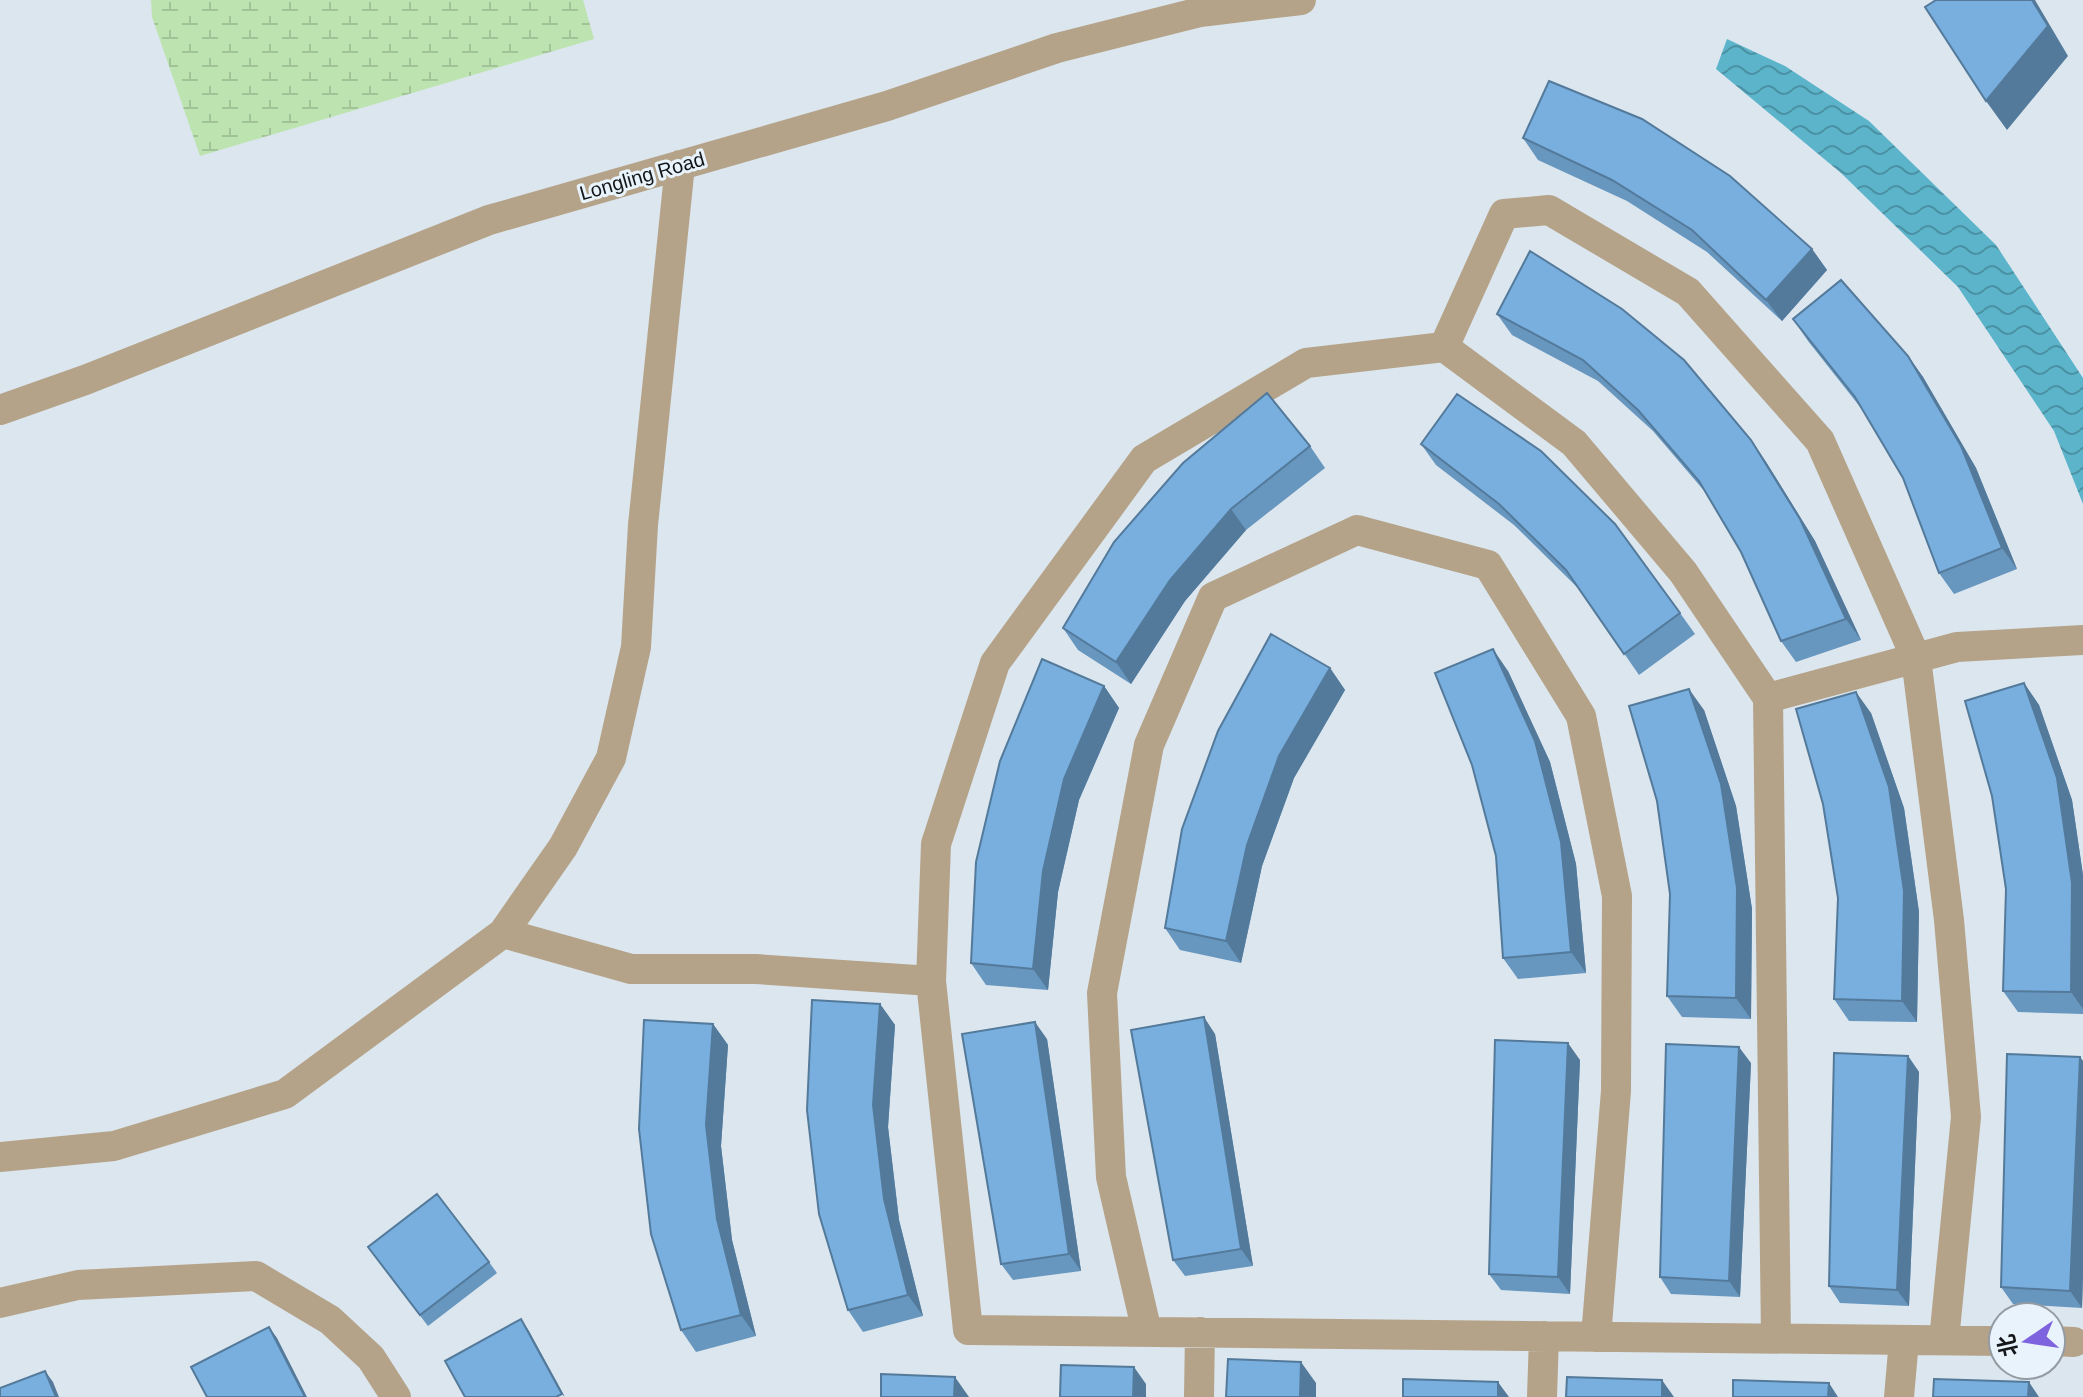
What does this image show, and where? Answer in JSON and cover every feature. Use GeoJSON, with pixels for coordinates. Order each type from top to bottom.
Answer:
{"type":"FeatureCollection","features":[{"type":"Feature","properties":{"kind":"street","name":"Longling Road"},"geometry":{"type":"LineString","coordinates":[[0,410],[85,380],[489,220],[887,106],[1057,48],[1200,12],[1301,0]]}},
{"type":"Feature","properties":{"kind":"street"},"geometry":{"type":"LineString","coordinates":[[0,1157],[114,1146],[285,1094],[503,933],[563,847],[611,758],[636,647],[643,525],[680,165]]}},
{"type":"Feature","properties":{"kind":"street"},"geometry":{"type":"LineString","coordinates":[[1444,347],[1504,214],[1549,210],[1688,292],[1820,441],[1916,658],[1949,920],[1966,1117],[1944,1340]]}},
{"type":"Feature","properties":{"kind":"street"},"geometry":{"type":"LineString","coordinates":[[1776,1338],[1768,698],[1683,572],[1574,443],[1444,347],[1306,363],[1144,459],[995,663],[936,844],[931,981],[968,1330],[1987,1341]]}},
{"type":"Feature","properties":{"kind":"street"},"geometry":{"type":"LineString","coordinates":[[1147,1332],[1111,1177],[1102,993],[1149,745],[1213,597],[1357,530],[1488,565],[1581,716],[1617,896],[1616,1091],[1596,1337]]}},
{"type":"Feature","properties":{"kind":"street"},"geometry":{"type":"LineString","coordinates":[[1768,698],[1957,647],[2083,640]]}},
{"type":"Feature","properties":{"kind":"street"},"geometry":{"type":"LineString","coordinates":[[503,933],[631,969],[756,969],[931,981]]}},
{"type":"Feature","properties":{"kind":"street"},"geometry":{"type":"LineString","coordinates":[[0,1303],[78,1285],[256,1276],[330,1320],[371,1358],[396,1397]]}},
{"type":"Feature","properties":{"kind":"street"},"geometry":{"type":"LineString","coordinates":[[1199,1397],[1200,1332]]}},
{"type":"Feature","properties":{"kind":"street"},"geometry":{"type":"LineString","coordinates":[[1542,1397],[1544,1336]]}},
{"type":"Feature","properties":{"kind":"street"},"geometry":{"type":"LineString","coordinates":[[1899,1397],[1904,1340]]}},
{"type":"Feature","properties":{"kind":"green space"},"geometry":{"type":"Polygon","coordinates":[[[151,0],[583,0],[594,39],[200,156],[152,17],[151,0]]]}},
{"type":"Feature","properties":{"kind":"water"},"geometry":{"type":"Polygon","coordinates":[[[1727,39],[1785,66],[1869,121],[1996,245],[2083,378],[2083,504],[2054,431],[1958,287],[1841,173],[1716,69],[1727,39]]]}},
{"type":"Feature","properties":{"kind":"building"},"geometry":{"type":"Polygon","coordinates":[[[1936,0],[2032,0],[2048,26],[1986,101],[1925,7],[1936,0]]]}},
{"type":"Feature","properties":{"kind":"building"},"geometry":{"type":"Polygon","coordinates":[[[1549,81],[1642,119],[1730,176],[1812,249],[1766,300],[1692,230],[1612,180],[1523,138],[1549,81]]]}},
{"type":"Feature","properties":{"kind":"building"},"geometry":{"type":"Polygon","coordinates":[[[1530,251],[1622,309],[1684,360],[1751,440],[1800,519],[1846,619],[1781,641],[1741,552],[1699,481],[1638,410],[1583,360],[1497,314],[1530,251]]]}},
{"type":"Feature","properties":{"kind":"building"},"geometry":{"type":"Polygon","coordinates":[[[1841,280],[1908,356],[1961,446],[2002,548],[1939,573],[1903,478],[1855,397],[1793,319],[1841,280]]]}},
{"type":"Feature","properties":{"kind":"building"},"geometry":{"type":"Polygon","coordinates":[[[1267,393],[1310,446],[1231,509],[1170,580],[1116,662],[1063,628],[1114,542],[1183,463],[1267,393]]]}},
{"type":"Feature","properties":{"kind":"building"},"geometry":{"type":"Polygon","coordinates":[[[1457,394],[1541,451],[1615,524],[1680,613],[1624,654],[1566,570],[1499,504],[1421,444],[1457,394]]]}},
{"type":"Feature","properties":{"kind":"building"},"geometry":{"type":"Polygon","coordinates":[[[1271,634],[1330,668],[1279,756],[1247,845],[1226,941],[1165,928],[1182,829],[1218,731],[1271,634]]]}},
{"type":"Feature","properties":{"kind":"building"},"geometry":{"type":"Polygon","coordinates":[[[1493,649],[1535,741],[1561,842],[1571,952],[1503,958],[1496,856],[1472,765],[1435,673],[1493,649]]]}},
{"type":"Feature","properties":{"kind":"building"},"geometry":{"type":"Polygon","coordinates":[[[1042,659],[1104,686],[1064,779],[1043,871],[1033,969],[971,963],[976,862],[1000,761],[1042,659]]]}},
{"type":"Feature","properties":{"kind":"building"},"geometry":{"type":"Polygon","coordinates":[[[2024,683],[2057,778],[2072,883],[2071,992],[2003,991],[2006,889],[1992,796],[1965,701],[2024,683]]]}},
{"type":"Feature","properties":{"kind":"building"},"geometry":{"type":"Polygon","coordinates":[[[1689,689],[1721,784],[1737,888],[1736,998],[1667,996],[1670,894],[1657,801],[1629,706],[1689,689]]]}},
{"type":"Feature","properties":{"kind":"building"},"geometry":{"type":"Polygon","coordinates":[[[1856,692],[1889,787],[1904,891],[1902,1001],[1834,999],[1838,898],[1823,804],[1796,709],[1856,692]]]}},
{"type":"Feature","properties":{"kind":"building"},"geometry":{"type":"Polygon","coordinates":[[[812,1000],[880,1004],[873,1105],[884,1199],[908,1295],[848,1310],[819,1214],[807,1110],[812,1000]]]}},
{"type":"Feature","properties":{"kind":"building"},"geometry":{"type":"Polygon","coordinates":[[[1204,1017],[1241,1249],[1173,1260],[1131,1030],[1204,1017]]]}},
{"type":"Feature","properties":{"kind":"building"},"geometry":{"type":"Polygon","coordinates":[[[644,1020],[713,1024],[706,1125],[717,1219],[741,1315],[681,1330],[651,1234],[639,1129],[644,1020]]]}},
{"type":"Feature","properties":{"kind":"building"},"geometry":{"type":"Polygon","coordinates":[[[1035,1022],[1069,1254],[1001,1264],[962,1034],[1035,1022]]]}},
{"type":"Feature","properties":{"kind":"building"},"geometry":{"type":"Polygon","coordinates":[[[1495,1040],[1568,1043],[1558,1277],[1489,1274],[1495,1040]]]}},
{"type":"Feature","properties":{"kind":"building"},"geometry":{"type":"Polygon","coordinates":[[[1666,1044],[1739,1047],[1729,1281],[1660,1277],[1666,1044]]]}},
{"type":"Feature","properties":{"kind":"building"},"geometry":{"type":"Polygon","coordinates":[[[1834,1053],[1908,1056],[1897,1290],[1829,1286],[1834,1053]]]}},
{"type":"Feature","properties":{"kind":"building"},"geometry":{"type":"Polygon","coordinates":[[[2007,1054],[2080,1057],[2070,1291],[2001,1287],[2007,1054]]]}},
{"type":"Feature","properties":{"kind":"building"},"geometry":{"type":"Polygon","coordinates":[[[437,1194],[489,1262],[420,1315],[368,1247],[437,1194]]]}},
{"type":"Feature","properties":{"kind":"building"},"geometry":{"type":"Polygon","coordinates":[[[521,1319],[562,1394],[556,1397],[465,1397],[445,1361],[521,1319]]]}},
{"type":"Feature","properties":{"kind":"building"},"geometry":{"type":"Polygon","coordinates":[[[269,1327],[305,1397],[207,1397],[191,1367],[269,1327]]]}},
{"type":"Feature","properties":{"kind":"building"},"geometry":{"type":"Polygon","coordinates":[[[1228,1359],[1301,1362],[1300,1397],[1226,1397],[1228,1359]]]}},
{"type":"Feature","properties":{"kind":"building"},"geometry":{"type":"Polygon","coordinates":[[[1061,1365],[1134,1367],[1133,1397],[1060,1397],[1061,1365]]]}},
{"type":"Feature","properties":{"kind":"building"},"geometry":{"type":"Polygon","coordinates":[[[45,1371],[56,1397],[0,1397],[0,1388],[45,1371]]]}},
{"type":"Feature","properties":{"kind":"building"},"geometry":{"type":"Polygon","coordinates":[[[881,1374],[955,1377],[954,1397],[881,1397],[881,1374]]]}},
{"type":"Feature","properties":{"kind":"building"},"geometry":{"type":"Polygon","coordinates":[[[1567,1377],[1662,1380],[1662,1397],[1566,1397],[1567,1377]]]}},
{"type":"Feature","properties":{"kind":"building"},"geometry":{"type":"Polygon","coordinates":[[[1403,1379],[1498,1382],[1498,1397],[1403,1397],[1403,1379]]]}},
{"type":"Feature","properties":{"kind":"building"},"geometry":{"type":"Polygon","coordinates":[[[1934,1379],[2029,1382],[2028,1397],[1933,1397],[1934,1379]]]}},
{"type":"Feature","properties":{"kind":"building"},"geometry":{"type":"Polygon","coordinates":[[[1733,1380],[1829,1383],[1828,1397],[1733,1397],[1733,1380]]]}}]}
